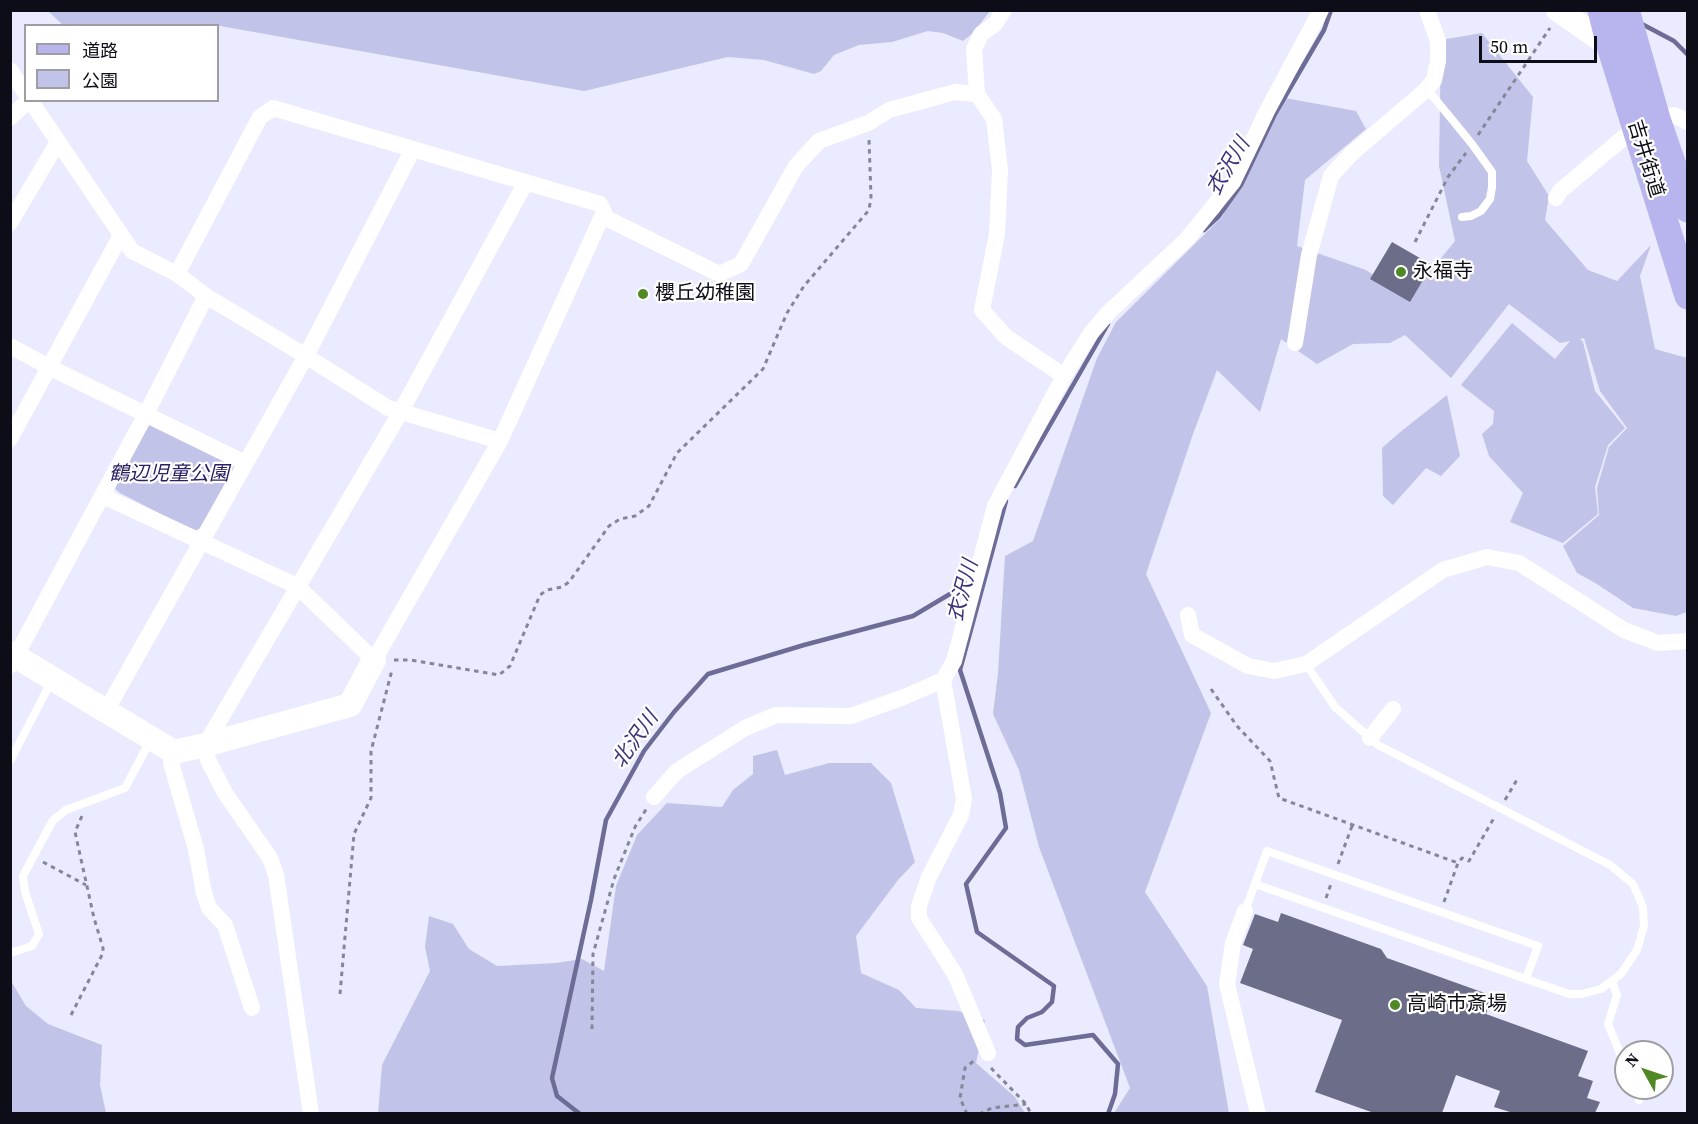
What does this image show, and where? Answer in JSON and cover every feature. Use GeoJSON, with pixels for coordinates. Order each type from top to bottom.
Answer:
{"type":"FeatureCollection","features":[{"type":"Feature","properties":{"kind":"main road","name":"吉井街道"},"geometry":{"type":"LineString","coordinates":[[1615,25],[1646,123],[1688,296]]}},
{"type":"Feature","properties":{"kind":"main road","name":"吉井街道"},"geometry":{"type":"LineString","coordinates":[[1646,123],[1688,209]]}},
{"type":"Feature","properties":{"kind":"street"},"geometry":{"type":"LineString","coordinates":[[1004,10],[995,24],[981,34],[974,49],[977,94],[994,119],[1000,170],[998,234],[982,310],[1006,337],[1064,376]]}},
{"type":"Feature","properties":{"kind":"street"},"geometry":{"type":"LineString","coordinates":[[654,797],[677,771],[745,728],[776,715],[851,716],[943,680],[954,661],[995,506],[1064,376],[1091,333],[1109,312],[1187,238],[1233,182],[1267,111],[1321,10]]}},
{"type":"Feature","properties":{"kind":"street"},"geometry":{"type":"LineString","coordinates":[[1295,343],[1309,255],[1331,176],[1351,154],[1427,89],[1434,80],[1438,62],[1438,41],[1427,10]]}},
{"type":"Feature","properties":{"kind":"street"},"geometry":{"type":"LineString","coordinates":[[1560,11],[1615,25]]}},
{"type":"Feature","properties":{"kind":"street"},"geometry":{"type":"LineString","coordinates":[[10,70],[24,91]]}},
{"type":"Feature","properties":{"kind":"street"},"geometry":{"type":"LineString","coordinates":[[602,216],[719,274],[741,264],[796,166],[819,141],[868,123],[889,110],[955,92],[977,94]]}},
{"type":"Feature","properties":{"kind":"street"},"geometry":{"type":"LineString","coordinates":[[10,118],[27,102]]}},
{"type":"Feature","properties":{"kind":"street"},"geometry":{"type":"LineString","coordinates":[[30,102],[132,251],[177,274],[206,296],[388,408],[500,441]]}},
{"type":"Feature","properties":{"kind":"street"},"geometry":{"type":"LineString","coordinates":[[177,274],[260,117],[273,108],[600,204],[604,212],[500,441],[384,660],[350,705],[205,746],[174,752],[53,679],[12,658],[103,495],[206,296]]}},
{"type":"Feature","properties":{"kind":"street"},"geometry":{"type":"LineString","coordinates":[[1556,198],[1560,191],[1646,123],[1674,115],[1688,122]]}},
{"type":"Feature","properties":{"kind":"street"},"geometry":{"type":"LineString","coordinates":[[10,223],[58,142]]}},
{"type":"Feature","properties":{"kind":"street"},"geometry":{"type":"LineString","coordinates":[[106,711],[306,356],[413,149]]}},
{"type":"Feature","properties":{"kind":"street"},"geometry":{"type":"LineString","coordinates":[[311,1113],[276,875],[270,858],[212,768],[205,746],[400,413],[526,182]]}},
{"type":"Feature","properties":{"kind":"street"},"geometry":{"type":"LineString","coordinates":[[10,439],[121,235]]}},
{"type":"Feature","properties":{"kind":"street"},"geometry":{"type":"LineString","coordinates":[[10,346],[245,463]]}},
{"type":"Feature","properties":{"kind":"street"},"geometry":{"type":"LineString","coordinates":[[103,495],[297,586],[384,660]]}},
{"type":"Feature","properties":{"kind":"street"},"geometry":{"type":"LineString","coordinates":[[1188,615],[1192,635],[1248,666],[1274,671],[1306,664],[1443,570],[1487,557],[1520,562],[1624,630],[1658,642],[1688,641]]}},
{"type":"Feature","properties":{"kind":"street"},"geometry":{"type":"LineString","coordinates":[[943,680],[964,799],[961,815],[929,877],[919,906],[920,918],[955,974],[987,1052]]}},
{"type":"Feature","properties":{"kind":"street"},"geometry":{"type":"LineString","coordinates":[[1371,738],[1393,709]]}},
{"type":"Feature","properties":{"kind":"street"},"geometry":{"type":"LineString","coordinates":[[174,752],[171,763],[196,849],[204,893],[209,908],[225,925],[252,1008]]}},
{"type":"Feature","properties":{"kind":"street"},"geometry":{"type":"LineString","coordinates":[[1245,910],[1233,943],[1227,984],[1258,1113]]}},
{"type":"Feature","properties":{"kind":"lane"},"geometry":{"type":"LineString","coordinates":[[1427,89],[1492,172],[1490,199],[1481,211],[1462,217]]}},
{"type":"Feature","properties":{"kind":"lane"},"geometry":{"type":"LineString","coordinates":[[1255,884],[1569,994],[1582,994],[1601,989],[1622,974],[1637,950],[1644,926],[1643,907],[1633,884],[1610,865],[1378,745],[1335,706],[1306,664]]}},
{"type":"Feature","properties":{"kind":"lane"},"geometry":{"type":"LineString","coordinates":[[10,761],[53,679]]}},
{"type":"Feature","properties":{"kind":"lane"},"geometry":{"type":"LineString","coordinates":[[10,952],[32,946],[39,934],[25,892],[23,876],[52,820],[66,810],[125,788],[151,738]]}},
{"type":"Feature","properties":{"kind":"lane"},"geometry":{"type":"LineString","coordinates":[[1245,910],[1267,851],[1538,946],[1526,978]]}},
{"type":"Feature","properties":{"kind":"lane"},"geometry":{"type":"LineString","coordinates":[[1612,981],[1617,995],[1608,1024],[1615,1040]]}},
{"type":"Feature","properties":{"kind":"path"},"geometry":{"type":"LineString","coordinates":[[1472,144],[1507,96],[1560,11]]}},
{"type":"Feature","properties":{"kind":"path"},"geometry":{"type":"LineString","coordinates":[[340,994],[354,834],[371,798],[371,751],[384,660],[410,660],[499,675],[510,666],[540,595],[569,582],[609,526],[620,519],[635,516],[649,506],[677,453],[763,369],[787,313],[804,286],[869,210],[871,197],[868,123]]}},
{"type":"Feature","properties":{"kind":"path"},"geometry":{"type":"LineString","coordinates":[[1416,242],[1448,177],[1457,165]]}},
{"type":"Feature","properties":{"kind":"path"},"geometry":{"type":"LineString","coordinates":[[1211,689],[1237,726],[1270,761],[1279,798],[1458,863]]}},
{"type":"Feature","properties":{"kind":"path"},"geometry":{"type":"LineString","coordinates":[[1441,912],[1458,863],[1462,858],[1468,861],[1518,778]]}},
{"type":"Feature","properties":{"kind":"path"},"geometry":{"type":"LineString","coordinates":[[592,1029],[593,954],[614,879],[635,827],[654,797]]}},
{"type":"Feature","properties":{"kind":"path"},"geometry":{"type":"LineString","coordinates":[[71,1015],[103,953],[75,832],[85,810],[83,804]]}},
{"type":"Feature","properties":{"kind":"path"},"geometry":{"type":"LineString","coordinates":[[33,857],[86,885]]}},
{"type":"Feature","properties":{"kind":"path"},"geometry":{"type":"LineString","coordinates":[[967,1113],[960,1098],[965,1068],[987,1052],[991,1070],[1026,1104],[1030,1113]]}},
{"type":"Feature","properties":{"kind":"path"},"geometry":{"type":"LineString","coordinates":[[979,1113],[992,1108],[1026,1104]]}},
{"type":"Feature","properties":{"kind":"green space"},"geometry":{"type":"Polygon","coordinates":[[[48,11],[990,11],[973,33],[963,41],[943,33],[928,31],[892,42],[859,45],[834,55],[821,71],[814,74],[764,60],[728,57],[584,91],[219,24],[62,24],[48,11]]]}},
{"type":"Feature","properties":{"kind":"green space"},"geometry":{"type":"Polygon","coordinates":[[[1482,33],[1533,97],[1527,161],[1549,196],[1545,220],[1588,270],[1617,281],[1651,245],[1640,276],[1655,349],[1687,358],[1687,612],[1676,616],[1633,608],[1577,573],[1563,546],[1599,515],[1597,488],[1609,447],[1627,428],[1600,391],[1584,338],[1580,339],[1583,342],[1595,391],[1625,428],[1608,445],[1595,487],[1598,514],[1563,543],[1510,522],[1523,493],[1489,456],[1482,434],[1493,424],[1494,411],[1461,385],[1512,323],[1555,359],[1570,341],[1560,343],[1509,304],[1451,378],[1405,335],[1390,343],[1353,344],[1317,364],[1281,339],[1260,412],[1217,370],[1146,574],[1211,713],[1145,892],[1207,986],[1229,1113],[1114,1113],[1130,1088],[1039,847],[1019,770],[993,714],[998,673],[1005,556],[1033,541],[1097,358],[1116,322],[1222,217],[1285,98],[1356,111],[1366,129],[1305,180],[1297,246],[1366,270],[1408,299],[1455,241],[1439,166],[1441,40],[1482,33]]]}},
{"type":"Feature","properties":{"kind":"green space"},"geometry":{"type":"Polygon","coordinates":[[[1447,395],[1460,456],[1441,476],[1426,468],[1393,505],[1383,496],[1382,448],[1447,395]]]}},
{"type":"Feature","properties":{"kind":"green space","name":"鶴辺児童公園"},"geometry":{"type":"Polygon","coordinates":[[[152,423],[234,466],[235,472],[201,528],[194,531],[114,488],[146,424],[152,423]]]}},
{"type":"Feature","properties":{"kind":"green space"},"geometry":{"type":"Polygon","coordinates":[[[777,750],[785,775],[829,763],[871,763],[891,783],[915,862],[898,880],[856,936],[861,973],[899,990],[916,1008],[958,1011],[985,1020],[976,1063],[1015,1097],[1025,1113],[378,1114],[382,1065],[430,971],[425,947],[429,916],[453,924],[469,949],[497,966],[556,963],[582,959],[604,971],[616,886],[637,835],[667,803],[722,807],[733,790],[753,774],[753,756],[777,750]]]}},
{"type":"Feature","properties":{"kind":"green space"},"geometry":{"type":"Polygon","coordinates":[[[11,981],[26,1006],[48,1024],[102,1045],[100,1085],[106,1113],[11,1113],[11,981]]]}},
{"type":"Feature","properties":{"kind":"building","name":"永福寺"},"geometry":{"type":"Polygon","coordinates":[[[1392,242],[1432,265],[1410,302],[1370,279],[1392,242]]]}},
{"type":"Feature","properties":{"kind":"building","name":"高崎市斎場"},"geometry":{"type":"Polygon","coordinates":[[[1281,913],[1381,949],[1387,958],[1493,996],[1486,1014],[1588,1051],[1578,1076],[1593,1081],[1587,1098],[1600,1102],[1595,1113],[1513,1113],[1494,1107],[1500,1091],[1456,1075],[1442,1113],[1374,1113],[1315,1092],[1342,1020],[1240,983],[1253,949],[1243,945],[1255,914],[1278,922],[1281,913]]]}},
{"type":"Feature","properties":{"kind":"waterway","name":"衣沢川"},"geometry":{"type":"LineString","coordinates":[[1204,230],[1219,216],[1241,185],[1275,114],[1324,30],[1331,10]]}},
{"type":"Feature","properties":{"kind":"waterway"},"geometry":{"type":"LineString","coordinates":[[1640,23],[1674,41],[1688,55]]}},
{"type":"Feature","properties":{"kind":"waterway","name":"衣沢川"},"geometry":{"type":"LineString","coordinates":[[1015,486],[1108,324]]}},
{"type":"Feature","properties":{"kind":"waterway","name":"衣沢川"},"geometry":{"type":"LineString","coordinates":[[1006,501],[960,670],[1000,793],[1006,828],[966,884],[977,932],[1054,986],[1052,1002],[1042,1012],[1027,1018],[1018,1027],[1017,1039],[1025,1045],[1093,1035],[1118,1064],[1115,1094],[1108,1114]]}},
{"type":"Feature","properties":{"kind":"waterway","name":"北沢川"},"geometry":{"type":"LineString","coordinates":[[580,1114],[557,1096],[552,1078],[606,820],[644,751],[674,712],[708,674],[913,616],[970,582]]}},
{"type":"Feature","properties":{"kind":"place","name":"永福寺"},"geometry":{"type":"Point","coordinates":[1401,272]}},
{"type":"Feature","properties":{"kind":"place","name":"櫻丘幼稚園"},"geometry":{"type":"Point","coordinates":[643,294]}},
{"type":"Feature","properties":{"kind":"place","name":"高崎市斎場"},"geometry":{"type":"Point","coordinates":[1395,1005]}}]}
